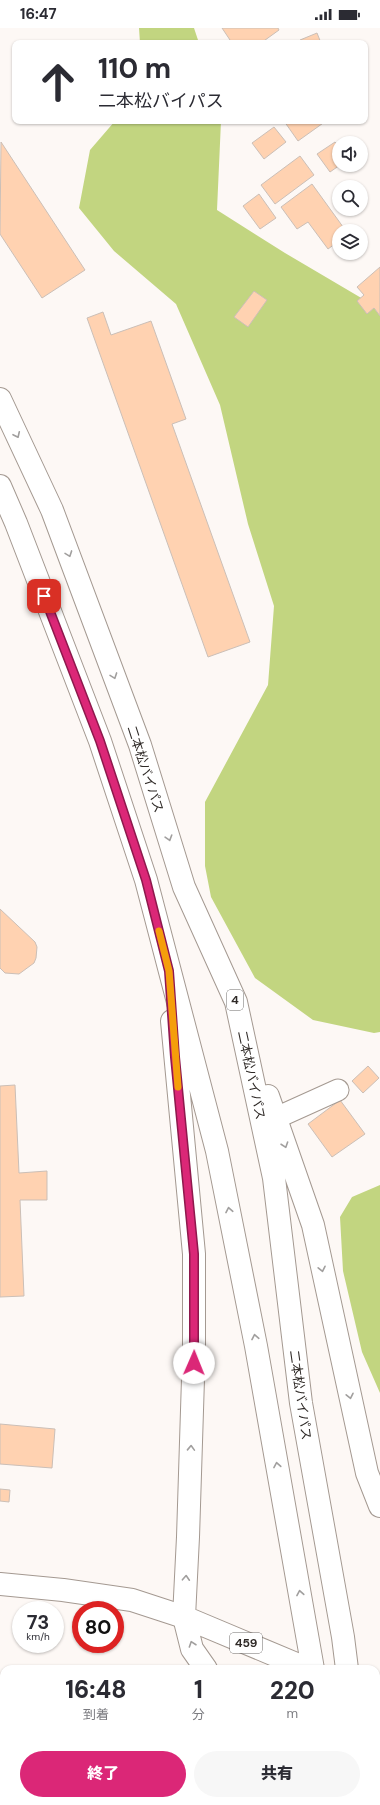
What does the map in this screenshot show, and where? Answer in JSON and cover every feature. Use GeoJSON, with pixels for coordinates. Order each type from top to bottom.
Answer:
{"type":"FeatureCollection","features":[{"type":"Feature","properties":{"kind":"main road","name":"二本松バイパス"},"geometry":{"type":"LineString","coordinates":[[0,399],[52,510],[140,746],[184,887],[236,1002],[274,1178],[301,1403],[343,1637],[346,1665]]}},
{"type":"Feature","properties":{"kind":"main road"},"geometry":{"type":"LineString","coordinates":[[0,486],[16,523],[100,741],[146,880],[217,1151],[256,1346],[312,1665]]}},
{"type":"Feature","properties":{"kind":"main road"},"geometry":{"type":"LineString","coordinates":[[169,971],[175,1057],[194,1254],[194,1355],[184,1617],[192,1649],[203,1665]]}},
{"type":"Feature","properties":{"kind":"main road"},"geometry":{"type":"LineString","coordinates":[[236,1002],[312,1225],[367,1473],[380,1506]]}},
{"type":"Feature","properties":{"kind":"main road"},"geometry":{"type":"LineString","coordinates":[[0,1584],[63,1590],[132,1600],[184,1617]]}},
{"type":"Feature","properties":{"kind":"main road","name":"459"},"geometry":{"type":"LineString","coordinates":[[184,1617],[298,1665]]}},
{"type":"Feature","properties":{"kind":"street"},"geometry":{"type":"LineString","coordinates":[[276,1118],[338,1090]]}},
{"type":"Feature","properties":{"kind":"green space"},"geometry":{"type":"Polygon","coordinates":[[[139,28],[194,28],[198,40],[140,40],[139,28]]]}},
{"type":"Feature","properties":{"kind":"green space"},"geometry":{"type":"Polygon","coordinates":[[[112,124],[221,124],[217,210],[285,253],[380,309],[380,1032],[374,1033],[313,1020],[255,978],[211,897],[205,866],[205,802],[268,685],[274,606],[248,524],[220,405],[176,304],[114,251],[79,208],[90,150],[112,124]]]}},
{"type":"Feature","properties":{"kind":"green space"},"geometry":{"type":"Polygon","coordinates":[[[380,1185],[380,1393],[362,1352],[343,1271],[340,1217],[352,1197],[380,1185]]]}},
{"type":"Feature","properties":{"kind":"building"},"geometry":{"type":"Polygon","coordinates":[[[222,28],[278,28],[279,30],[265,40],[230,40],[222,28]]]}},
{"type":"Feature","properties":{"kind":"building"},"geometry":{"type":"Polygon","coordinates":[[[317,33],[320,40],[300,40],[317,33]]]}},
{"type":"Feature","properties":{"kind":"building"},"geometry":{"type":"Polygon","coordinates":[[[286,124],[322,124],[298,141],[286,124]]]}},
{"type":"Feature","properties":{"kind":"building"},"geometry":{"type":"Polygon","coordinates":[[[274,127],[286,142],[264,159],[252,143],[274,127]]]}},
{"type":"Feature","properties":{"kind":"building"},"geometry":{"type":"Polygon","coordinates":[[[1,142],[85,270],[42,298],[0,234],[1,142]]]}},
{"type":"Feature","properties":{"kind":"building"},"geometry":{"type":"Polygon","coordinates":[[[332,144],[332,171],[330,172],[317,154],[332,144]]]}},
{"type":"Feature","properties":{"kind":"building"},"geometry":{"type":"Polygon","coordinates":[[[300,156],[314,175],[275,204],[261,185],[300,156]]]}},
{"type":"Feature","properties":{"kind":"building"},"geometry":{"type":"Polygon","coordinates":[[[312,184],[332,212],[332,216],[335,216],[341,224],[332,224],[332,246],[328,249],[308,222],[297,229],[281,207],[312,184]]]}},
{"type":"Feature","properties":{"kind":"building"},"geometry":{"type":"Polygon","coordinates":[[[259,194],[276,218],[260,229],[243,206],[259,194]]]}},
{"type":"Feature","properties":{"kind":"building"},"geometry":{"type":"Polygon","coordinates":[[[380,267],[380,316],[374,308],[367,314],[357,301],[364,295],[357,287],[380,267]]]}},
{"type":"Feature","properties":{"kind":"building"},"geometry":{"type":"Polygon","coordinates":[[[254,291],[267,300],[248,327],[234,317],[254,291]]]}},
{"type":"Feature","properties":{"kind":"building"},"geometry":{"type":"Polygon","coordinates":[[[103,312],[111,335],[151,321],[186,419],[172,424],[250,642],[208,657],[87,318],[103,312]]]}},
{"type":"Feature","properties":{"kind":"building"},"geometry":{"type":"Polygon","coordinates":[[[0,909],[35,942],[37,947],[34,963],[19,974],[5,973],[0,968],[0,909]]]}},
{"type":"Feature","properties":{"kind":"building"},"geometry":{"type":"Polygon","coordinates":[[[368,1066],[379,1078],[363,1093],[352,1081],[368,1066]]]}},
{"type":"Feature","properties":{"kind":"building"},"geometry":{"type":"Polygon","coordinates":[[[15,1085],[19,1173],[47,1171],[47,1200],[20,1200],[24,1296],[0,1297],[0,1086],[15,1085]]]}},
{"type":"Feature","properties":{"kind":"building"},"geometry":{"type":"Polygon","coordinates":[[[340,1100],[365,1134],[332,1157],[308,1124],[340,1100]]]}},
{"type":"Feature","properties":{"kind":"building"},"geometry":{"type":"Polygon","coordinates":[[[0,1424],[55,1429],[52,1468],[0,1464],[0,1424]]]}},
{"type":"Feature","properties":{"kind":"building"},"geometry":{"type":"Polygon","coordinates":[[[0,1489],[10,1490],[9,1502],[0,1501],[0,1489]]]}},
{"type":"Feature","properties":{"kind":"slow traffic"},"geometry":{"type":"LineString","coordinates":[[159,931],[169,971],[178,1087]]}},
{"type":"Feature","properties":{"kind":"route"},"geometry":{"type":"LineString","coordinates":[[44,596],[100,741],[146,880],[169,971],[175,1057],[194,1254],[194,1363]]}}]}
